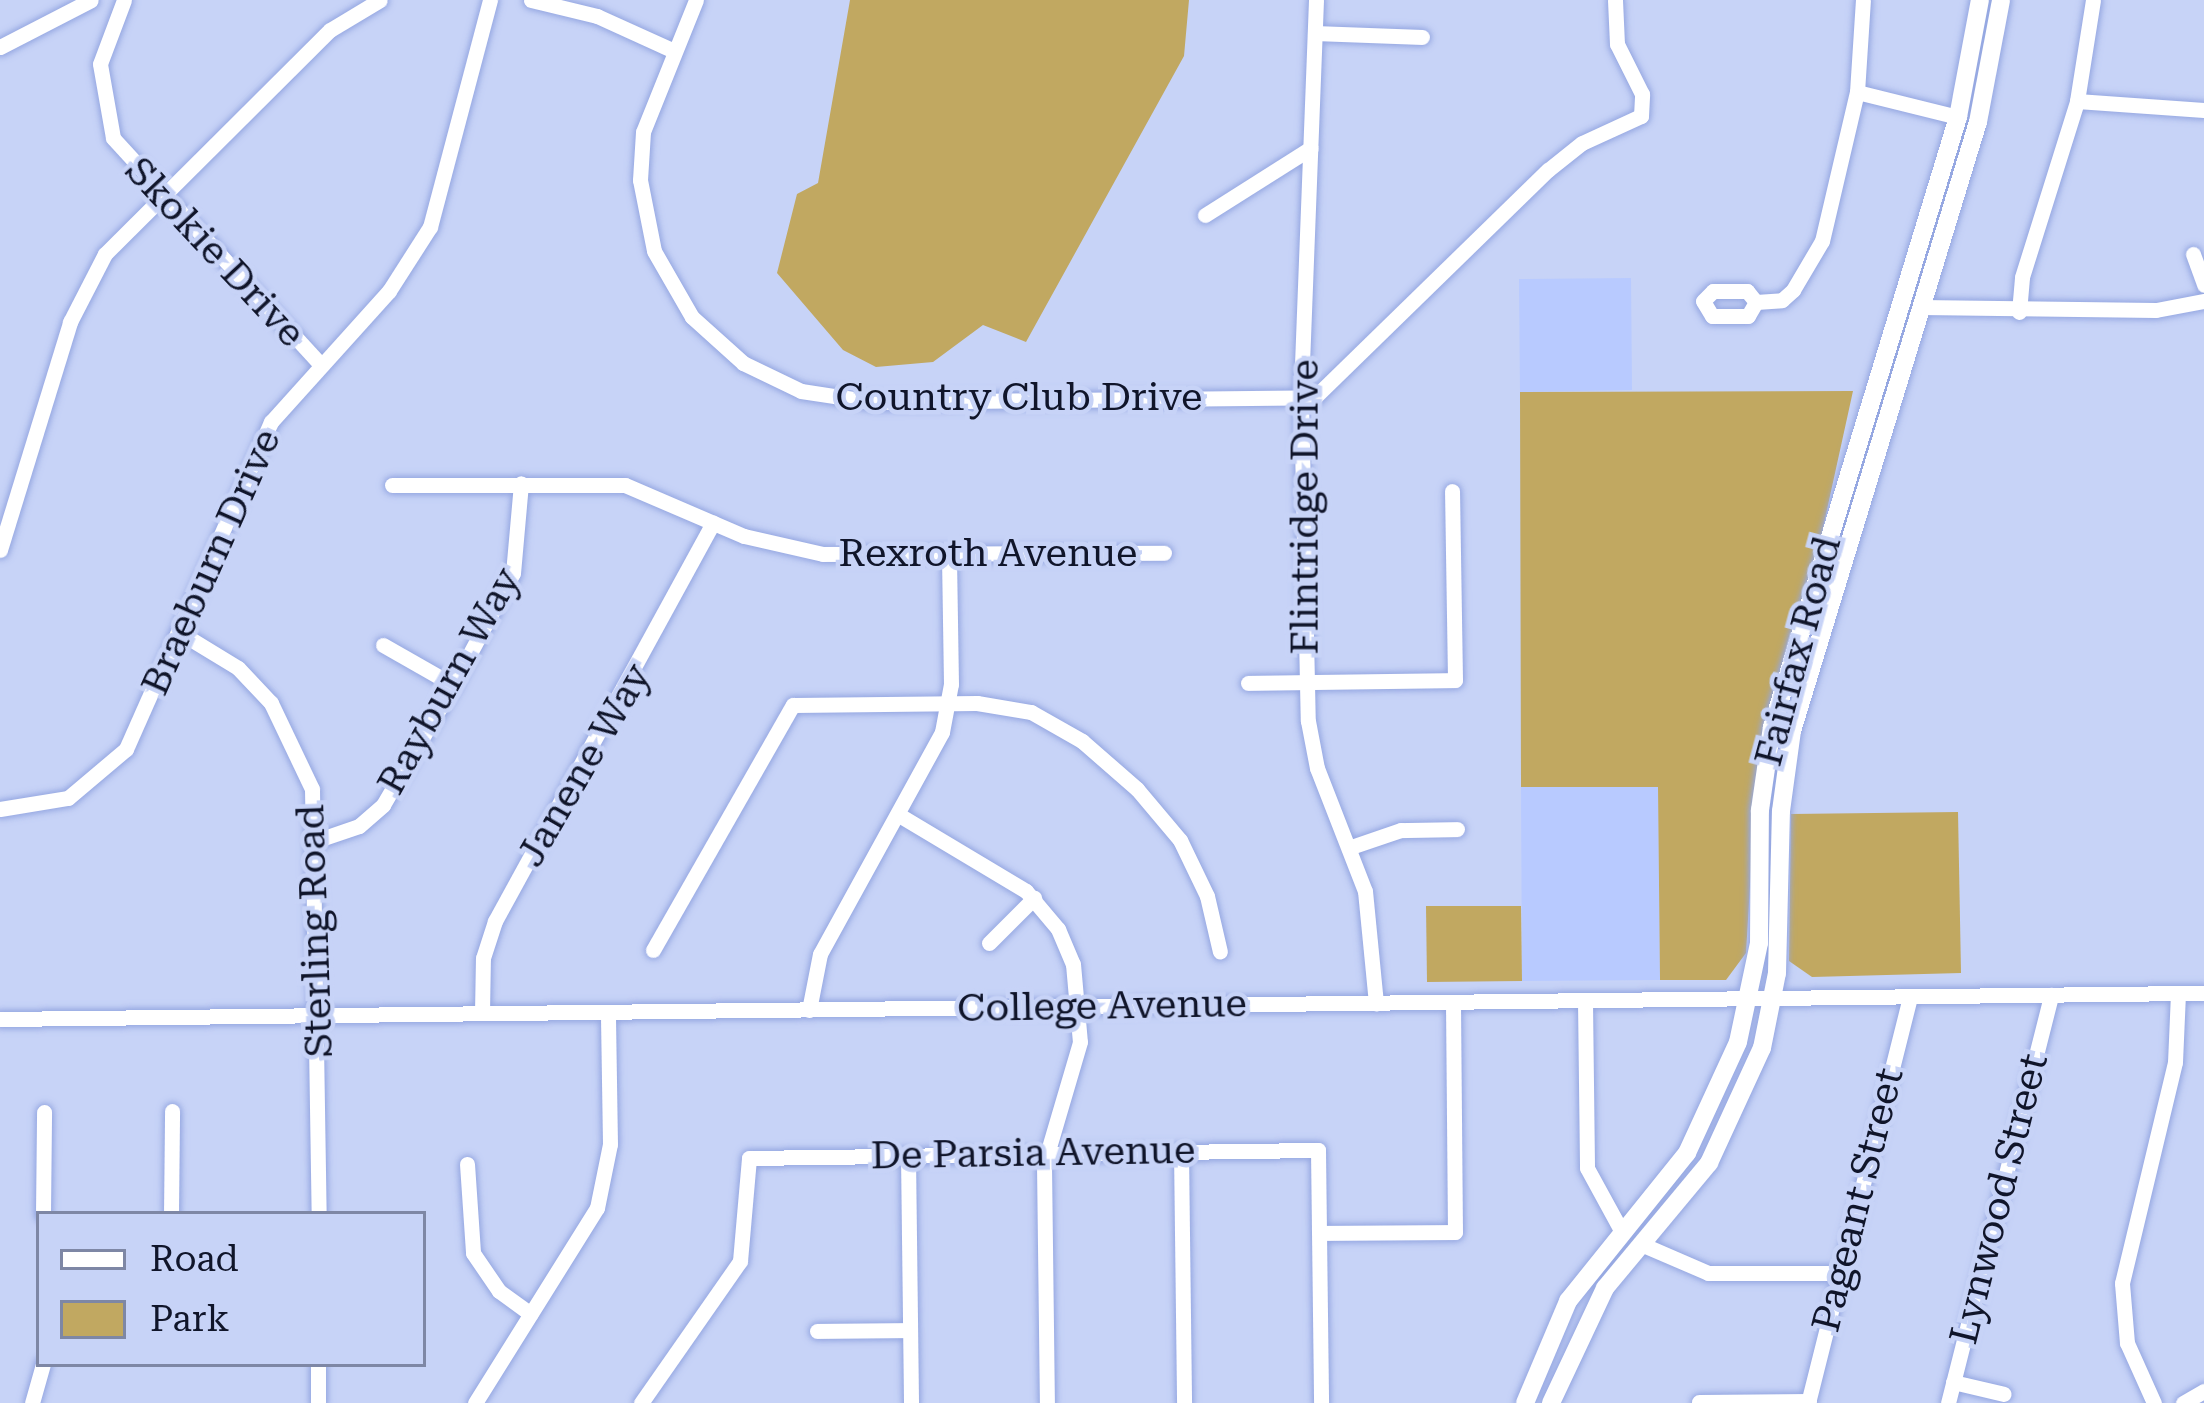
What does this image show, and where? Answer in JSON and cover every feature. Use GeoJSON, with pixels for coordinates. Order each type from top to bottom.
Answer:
{"type":"FeatureCollection","features":[{"type":"Feature","properties":{"kind":"main road","name":"Fairfax Road"},"geometry":{"type":"LineString","coordinates":[[1525,1403],[1568,1301],[1705,1122],[1748,1000],[1759,943],[1760,810],[1772,727],[1958,117],[1980,0]]}},
{"type":"Feature","properties":{"kind":"main road","name":"Fairfax Road"},"geometry":{"type":"LineString","coordinates":[[1551,1403],[1591,1311],[1728,1131],[1773,1000],[1792,730],[1987,85],[2001,0]]}},
{"type":"Feature","properties":{"kind":"main road"},"geometry":{"type":"LineString","coordinates":[[1945,226],[1958,117]]}},
{"type":"Feature","properties":{"kind":"main road"},"geometry":{"type":"LineString","coordinates":[[1920,307],[1914,279],[1930,206]]}},
{"type":"Feature","properties":{"kind":"main road"},"geometry":{"type":"LineString","coordinates":[[1890,336],[1881,382],[1890,403]]}},
{"type":"Feature","properties":{"kind":"street"},"geometry":{"type":"LineString","coordinates":[[0,47],[91,0]]}},
{"type":"Feature","properties":{"kind":"street","name":"Skokie Drive"},"geometry":{"type":"LineString","coordinates":[[124,0],[103,45],[101,102],[122,155],[320,364]]}},
{"type":"Feature","properties":{"kind":"street"},"geometry":{"type":"LineString","coordinates":[[0,550],[81,295],[119,235],[330,30],[380,0]]}},
{"type":"Feature","properties":{"kind":"street","name":"Braeburn Drive"},"geometry":{"type":"LineString","coordinates":[[0,809],[68,798],[114,764],[179,632],[260,442],[320,364],[389,291],[430,227],[490,0]]}},
{"type":"Feature","properties":{"kind":"street"},"geometry":{"type":"LineString","coordinates":[[531,0],[597,16],[672,50]]}},
{"type":"Feature","properties":{"kind":"street","name":"Country Club Drive"},"geometry":{"type":"LineString","coordinates":[[696,0],[672,50],[643,132],[647,228],[692,317],[760,374],[825,397],[874,402],[1301,397]]}},
{"type":"Feature","properties":{"kind":"street","name":"Flintridge Drive"},"geometry":{"type":"LineString","coordinates":[[1316,0],[1301,397],[1306,682],[1317,768],[1351,847],[1371,922],[1376,1003]]}},
{"type":"Feature","properties":{"kind":"street"},"geometry":{"type":"LineString","coordinates":[[1301,397],[1315,397],[1548,170],[1582,143],[1636,121],[1643,109],[1617,44],[1615,0]]}},
{"type":"Feature","properties":{"kind":"street"},"geometry":{"type":"LineString","coordinates":[[1756,302],[1782,300],[1814,258],[1857,92],[1863,0]]}},
{"type":"Feature","properties":{"kind":"street"},"geometry":{"type":"LineString","coordinates":[[2019,312],[2022,277],[2077,101],[2092,0]]}},
{"type":"Feature","properties":{"kind":"street"},"geometry":{"type":"LineString","coordinates":[[1315,32],[1423,37]]}},
{"type":"Feature","properties":{"kind":"street"},"geometry":{"type":"LineString","coordinates":[[1857,92],[1958,117]]}},
{"type":"Feature","properties":{"kind":"street"},"geometry":{"type":"LineString","coordinates":[[2077,101],[2204,110]]}},
{"type":"Feature","properties":{"kind":"street"},"geometry":{"type":"LineString","coordinates":[[1204,215],[1311,148]]}},
{"type":"Feature","properties":{"kind":"street"},"geometry":{"type":"LineString","coordinates":[[2193,254],[2204,285]]}},
{"type":"Feature","properties":{"kind":"street"},"geometry":{"type":"LineString","coordinates":[[1920,307],[2019,312],[2204,301]]}},
{"type":"Feature","properties":{"kind":"street","name":"Rayburn Way"},"geometry":{"type":"LineString","coordinates":[[318,840],[359,826],[383,805],[452,685],[513,573],[520,483]]}},
{"type":"Feature","properties":{"kind":"street","name":"Rexroth Avenue"},"geometry":{"type":"LineString","coordinates":[[392,485],[625,485],[713,523],[824,554],[1164,553]]}},
{"type":"Feature","properties":{"kind":"street"},"geometry":{"type":"LineString","coordinates":[[1248,683],[1454,680],[1451,491]]}},
{"type":"Feature","properties":{"kind":"street","name":"Janene Way"},"geometry":{"type":"LineString","coordinates":[[482,1013],[484,958],[496,921],[713,523]]}},
{"type":"Feature","properties":{"kind":"street"},"geometry":{"type":"LineString","coordinates":[[809,1010],[820,954],[935,749],[949,703],[949,556]]}},
{"type":"Feature","properties":{"kind":"street","name":"Sterling Road"},"geometry":{"type":"LineString","coordinates":[[179,632],[238,668],[282,720],[305,766],[318,840],[319,1211]]}},
{"type":"Feature","properties":{"kind":"street"},"geometry":{"type":"LineString","coordinates":[[383,645],[452,685]]}},
{"type":"Feature","properties":{"kind":"street"},"geometry":{"type":"LineString","coordinates":[[653,950],[793,705],[949,703],[1031,712],[1082,741],[1137,789],[1180,840],[1207,896],[1220,952]]}},
{"type":"Feature","properties":{"kind":"street"},"geometry":{"type":"LineString","coordinates":[[898,814],[1034,898],[1066,946],[1081,1006],[1077,1058],[1045,1153],[1047,1403]]}},
{"type":"Feature","properties":{"kind":"street"},"geometry":{"type":"LineString","coordinates":[[1351,847],[1401,830],[1457,829]]}},
{"type":"Feature","properties":{"kind":"street"},"geometry":{"type":"LineString","coordinates":[[988,944],[1034,898]]}},
{"type":"Feature","properties":{"kind":"street","name":"College Avenue"},"geometry":{"type":"LineString","coordinates":[[0,1019],[2204,993]]}},
{"type":"Feature","properties":{"kind":"street"},"geometry":{"type":"LineString","coordinates":[[2154,1403],[2127,1343],[2122,1283],[2175,1062],[2178,994]]}},
{"type":"Feature","properties":{"kind":"street","name":"Lynwood Street"},"geometry":{"type":"LineString","coordinates":[[1948,1403],[2051,995]]}},
{"type":"Feature","properties":{"kind":"street","name":"Pageant Street"},"geometry":{"type":"LineString","coordinates":[[1808,1402],[1910,997]]}},
{"type":"Feature","properties":{"kind":"street"},"geometry":{"type":"LineString","coordinates":[[1585,1001],[1587,1168],[1621,1230]]}},
{"type":"Feature","properties":{"kind":"street"},"geometry":{"type":"LineString","coordinates":[[1321,1403],[1319,1233],[1456,1232],[1453,1002]]}},
{"type":"Feature","properties":{"kind":"street"},"geometry":{"type":"LineString","coordinates":[[475,1403],[579,1245],[603,1188],[608,1012]]}},
{"type":"Feature","properties":{"kind":"street"},"geometry":{"type":"LineString","coordinates":[[171,1211],[172,1111]]}},
{"type":"Feature","properties":{"kind":"street"},"geometry":{"type":"LineString","coordinates":[[44,1112],[44,1211]]}},
{"type":"Feature","properties":{"kind":"street","name":"De Parsia Avenue"},"geometry":{"type":"LineString","coordinates":[[641,1403],[740,1261],[749,1157],[1318,1150],[1319,1233]]}},
{"type":"Feature","properties":{"kind":"street"},"geometry":{"type":"LineString","coordinates":[[1181,1151],[1184,1403]]}},
{"type":"Feature","properties":{"kind":"street"},"geometry":{"type":"LineString","coordinates":[[908,1154],[911,1403]]}},
{"type":"Feature","properties":{"kind":"street"},"geometry":{"type":"LineString","coordinates":[[467,1163],[473,1253],[499,1291],[531,1314]]}},
{"type":"Feature","properties":{"kind":"street"},"geometry":{"type":"LineString","coordinates":[[1642,1244],[1708,1273],[1840,1273]]}},
{"type":"Feature","properties":{"kind":"street"},"geometry":{"type":"LineString","coordinates":[[818,1331],[910,1330]]}},
{"type":"Feature","properties":{"kind":"street"},"geometry":{"type":"LineString","coordinates":[[32,1403],[42,1367]]}},
{"type":"Feature","properties":{"kind":"street"},"geometry":{"type":"LineString","coordinates":[[318,1367],[318,1403]]}},
{"type":"Feature","properties":{"kind":"street"},"geometry":{"type":"LineString","coordinates":[[1953,1382],[2004,1394]]}},
{"type":"Feature","properties":{"kind":"street"},"geometry":{"type":"LineString","coordinates":[[2183,1403],[2204,1391]]}},
{"type":"Feature","properties":{"kind":"street"},"geometry":{"type":"LineString","coordinates":[[1699,1402],[1808,1402]]}},
{"type":"Feature","properties":{"kind":"shaded area"},"geometry":{"type":"Polygon","coordinates":[[[1631,278],[1632,390],[1520,392],[1519,279],[1631,278]]]}},
{"type":"Feature","properties":{"kind":"shaded area"},"geometry":{"type":"Polygon","coordinates":[[[1658,786],[1660,980],[1522,981],[1521,787],[1658,786]]]}},
{"type":"Feature","properties":{"kind":"green space"},"geometry":{"type":"Polygon","coordinates":[[[850,0],[1189,0],[1184,56],[1026,342],[983,325],[933,362],[876,367],[843,350],[777,273],[797,194],[818,183],[850,0]]]}},
{"type":"Feature","properties":{"kind":"green space"},"geometry":{"type":"Polygon","coordinates":[[[1853,391],[1752,852],[1746,953],[1726,980],[1660,980],[1658,787],[1521,787],[1520,392],[1853,391]]]}},
{"type":"Feature","properties":{"kind":"green space"},"geometry":{"type":"Polygon","coordinates":[[[1958,812],[1961,973],[1812,977],[1789,961],[1791,814],[1958,812]]]}},
{"type":"Feature","properties":{"kind":"green space"},"geometry":{"type":"Polygon","coordinates":[[[1426,906],[1521,906],[1522,981],[1427,982],[1426,906]]]}}]}
